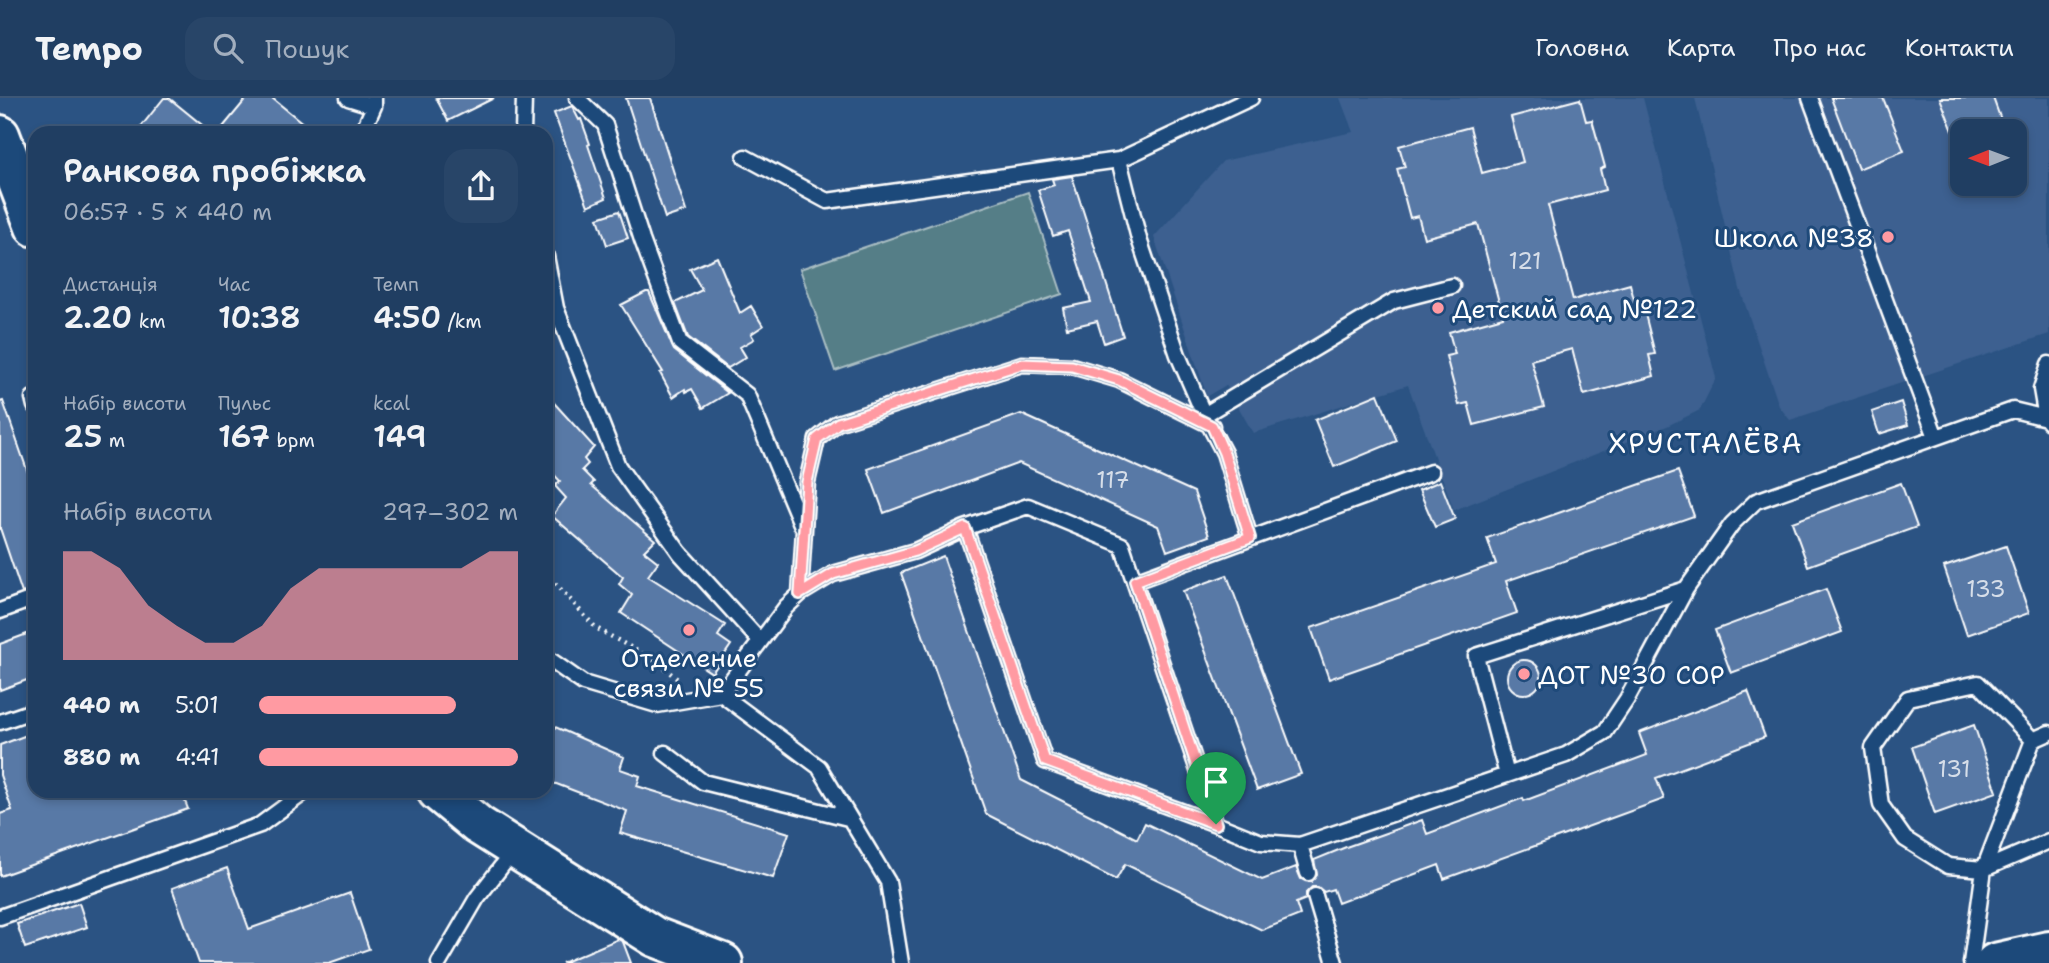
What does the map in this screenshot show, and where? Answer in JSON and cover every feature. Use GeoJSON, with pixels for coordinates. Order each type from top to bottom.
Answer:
{"type":"FeatureCollection","features":[{"type":"Feature","properties":{"kind":"main road"},"geometry":{"type":"LineString","coordinates":[[0,135],[26,183]]}},
{"type":"Feature","properties":{"kind":"main road"},"geometry":{"type":"LineString","coordinates":[[445,798],[478,825],[655,937],[723,963]]}},
{"type":"Feature","properties":{"kind":"main road"},"geometry":{"type":"LineString","coordinates":[[1995,963],[2049,951]]}},
{"type":"Feature","properties":{"kind":"lane"},"geometry":{"type":"LineString","coordinates":[[348,98],[374,102],[365,126]]}},
{"type":"Feature","properties":{"kind":"lane"},"geometry":{"type":"LineString","coordinates":[[523,126],[524,98]]}},
{"type":"Feature","properties":{"kind":"lane"},"geometry":{"type":"LineString","coordinates":[[577,98],[606,125],[642,240],[680,343],[747,395],[804,531]]}},
{"type":"Feature","properties":{"kind":"lane"},"geometry":{"type":"LineString","coordinates":[[745,158],[827,201],[1119,160],[1251,98]]}},
{"type":"Feature","properties":{"kind":"lane"},"geometry":{"type":"LineString","coordinates":[[1810,98],[1936,437]]}},
{"type":"Feature","properties":{"kind":"lane"},"geometry":{"type":"LineString","coordinates":[[1119,160],[1139,239],[1170,330],[1224,453],[1250,538]]}},
{"type":"Feature","properties":{"kind":"lane"},"geometry":{"type":"LineString","coordinates":[[1208,420],[1394,302],[1452,286]]}},
{"type":"Feature","properties":{"kind":"lane"},"geometry":{"type":"LineString","coordinates":[[553,292],[556,308],[618,466],[680,553],[760,641]]}},
{"type":"Feature","properties":{"kind":"lane"},"geometry":{"type":"LineString","coordinates":[[800,594],[807,482],[817,439],[838,423],[1021,364],[1072,366],[1119,380],[1208,420]]}},
{"type":"Feature","properties":{"kind":"lane"},"geometry":{"type":"LineString","coordinates":[[965,528],[1045,761],[1261,842],[1300,845],[1566,755],[1605,732],[1627,699],[1686,589],[1732,524],[1756,501],[2013,410],[2048,420],[2041,389],[2049,364]]}},
{"type":"Feature","properties":{"kind":"lane"},"geometry":{"type":"LineString","coordinates":[[1135,581],[1432,472]]}},
{"type":"Feature","properties":{"kind":"lane"},"geometry":{"type":"LineString","coordinates":[[553,662],[583,683],[657,705],[721,694],[786,607],[800,594],[833,574],[915,551],[965,528],[1028,506],[1122,545],[1216,824]]}},
{"type":"Feature","properties":{"kind":"lane"},"geometry":{"type":"LineString","coordinates":[[1507,775],[1476,656],[1686,589]]}},
{"type":"Feature","properties":{"kind":"lane"},"geometry":{"type":"LineString","coordinates":[[0,611],[28,601]]}},
{"type":"Feature","properties":{"kind":"lane"},"geometry":{"type":"LineString","coordinates":[[2033,740],[1978,683],[1908,698],[1873,748],[1881,805],[1905,839],[1948,866],[1984,869],[2049,841]]}},
{"type":"Feature","properties":{"kind":"lane"},"geometry":{"type":"LineString","coordinates":[[721,694],[819,767],[888,882],[901,963]]}},
{"type":"Feature","properties":{"kind":"lane"},"geometry":{"type":"LineString","coordinates":[[0,722],[28,712]]}},
{"type":"Feature","properties":{"kind":"lane"},"geometry":{"type":"LineString","coordinates":[[1971,963],[1984,869],[2033,740],[2049,733]]}},
{"type":"Feature","properties":{"kind":"lane"},"geometry":{"type":"LineString","coordinates":[[665,753],[703,782],[848,818]]}},
{"type":"Feature","properties":{"kind":"lane"},"geometry":{"type":"LineString","coordinates":[[0,917],[260,825],[297,798]]}},
{"type":"Feature","properties":{"kind":"lane"},"geometry":{"type":"LineString","coordinates":[[1300,845],[1308,873]]}},
{"type":"Feature","properties":{"kind":"lane"},"geometry":{"type":"LineString","coordinates":[[439,963],[477,898],[516,848]]}},
{"type":"Feature","properties":{"kind":"lane"},"geometry":{"type":"LineString","coordinates":[[1315,895],[1335,963]]}},
{"type":"Feature","properties":{"kind":"path"},"geometry":{"type":"LineString","coordinates":[[553,581],[596,628],[657,662],[699,698]]}},
{"type":"Feature","properties":{"kind":"shaded area","name":"Детский сад №122"},"geometry":{"type":"Polygon","coordinates":[[[1340,98],[1643,98],[1716,378],[1700,410],[1667,426],[1454,510],[1408,385],[1253,433],[1226,385],[1207,396],[1154,237],[1223,161],[1353,132],[1340,98]]]}},
{"type":"Feature","properties":{"kind":"shaded area","name":"Школа №38"},"geometry":{"type":"Polygon","coordinates":[[[1695,98],[2049,98],[2049,334],[1790,420],[1779,406],[1740,289],[1695,98]]]}},
{"type":"Feature","properties":{"kind":"green space"},"geometry":{"type":"Polygon","coordinates":[[[1028,192],[1062,294],[835,371],[800,269],[1028,192]]]}},
{"type":"Feature","properties":{"kind":"building"},"geometry":{"type":"Polygon","coordinates":[[[164,98],[169,98],[203,126],[142,126],[164,98]]]}},
{"type":"Feature","properties":{"kind":"building"},"geometry":{"type":"Polygon","coordinates":[[[247,98],[272,98],[306,126],[224,126],[247,98]]]}},
{"type":"Feature","properties":{"kind":"building"},"geometry":{"type":"Polygon","coordinates":[[[436,98],[494,98],[448,121],[436,98]]]}},
{"type":"Feature","properties":{"kind":"building"},"geometry":{"type":"Polygon","coordinates":[[[626,98],[650,98],[686,211],[665,218],[626,98]]]}},
{"type":"Feature","properties":{"kind":"building"},"geometry":{"type":"Polygon","coordinates":[[[1831,98],[1883,98],[1904,151],[1858,169],[1831,98]]]}},
{"type":"Feature","properties":{"kind":"building"},"geometry":{"type":"Polygon","coordinates":[[[1940,98],[1993,98],[2001,119],[1950,119],[1950,123],[1940,98]]]}},
{"type":"Feature","properties":{"kind":"building"},"geometry":{"type":"Polygon","coordinates":[[[1580,99],[1586,121],[1592,120],[1605,167],[1600,169],[1605,190],[1548,205],[1573,300],[1630,284],[1636,307],[1643,306],[1655,354],[1649,355],[1654,376],[1584,395],[1572,349],[1531,360],[1544,407],[1474,425],[1468,403],[1459,405],[1446,356],[1455,354],[1449,332],[1503,317],[1478,224],[1424,238],[1418,216],[1410,218],[1397,169],[1405,167],[1399,146],[1470,127],[1482,173],[1523,162],[1511,117],[1580,99]]]}},
{"type":"Feature","properties":{"kind":"building"},"geometry":{"type":"Polygon","coordinates":[[[572,106],[579,120],[581,119],[606,198],[588,206],[554,113],[572,106]]]}},
{"type":"Feature","properties":{"kind":"building"},"geometry":{"type":"Polygon","coordinates":[[[1072,176],[1123,336],[1104,343],[1097,321],[1067,328],[1063,308],[1091,302],[1068,231],[1053,236],[1038,190],[1054,185],[1052,179],[1072,176]]]}},
{"type":"Feature","properties":{"kind":"building"},"geometry":{"type":"Polygon","coordinates":[[[619,211],[628,238],[607,245],[598,218],[619,211]]]}},
{"type":"Feature","properties":{"kind":"building"},"geometry":{"type":"Polygon","coordinates":[[[717,257],[740,313],[751,306],[763,326],[751,334],[754,339],[740,347],[746,357],[728,368],[688,337],[675,303],[702,290],[690,269],[717,257]]]}},
{"type":"Feature","properties":{"kind":"building"},"geometry":{"type":"Polygon","coordinates":[[[649,292],[674,350],[728,393],[703,408],[692,389],[686,392],[685,389],[673,397],[660,373],[663,372],[621,305],[649,292]]]}},
{"type":"Feature","properties":{"kind":"building"},"geometry":{"type":"Polygon","coordinates":[[[1378,394],[1397,441],[1334,467],[1315,420],[1378,394]]]}},
{"type":"Feature","properties":{"kind":"building"},"geometry":{"type":"Polygon","coordinates":[[[3,401],[28,473],[28,591],[22,593],[0,528],[0,402],[3,401]]]}},
{"type":"Feature","properties":{"kind":"building"},"geometry":{"type":"Polygon","coordinates":[[[553,402],[594,447],[584,459],[588,464],[582,470],[594,482],[591,485],[655,540],[644,551],[658,562],[648,576],[725,625],[718,636],[731,645],[712,673],[621,613],[632,595],[619,584],[623,577],[553,517],[566,498],[555,486],[560,481],[553,474],[553,402]]]}},
{"type":"Feature","properties":{"kind":"building"},"geometry":{"type":"Polygon","coordinates":[[[1901,402],[1908,425],[1879,434],[1872,412],[1901,402]]]}},
{"type":"Feature","properties":{"kind":"building"},"geometry":{"type":"Polygon","coordinates":[[[1021,414],[1194,492],[1209,536],[1167,551],[1158,526],[1019,463],[884,513],[868,469],[1021,414]]]}},
{"type":"Feature","properties":{"kind":"building"},"geometry":{"type":"Polygon","coordinates":[[[1678,471],[1694,516],[1506,581],[1517,613],[1329,679],[1311,628],[1496,564],[1487,538],[1678,471]]]}},
{"type":"Feature","properties":{"kind":"building"},"geometry":{"type":"Polygon","coordinates":[[[1440,481],[1455,519],[1435,527],[1419,490],[1440,481]]]}},
{"type":"Feature","properties":{"kind":"building"},"geometry":{"type":"Polygon","coordinates":[[[1901,483],[1917,527],[1808,566],[1792,522],[1901,483]]]}},
{"type":"Feature","properties":{"kind":"building"},"geometry":{"type":"Polygon","coordinates":[[[2006,546],[2029,613],[1967,635],[1944,567],[2006,546]]]}},
{"type":"Feature","properties":{"kind":"building"},"geometry":{"type":"Polygon","coordinates":[[[943,556],[1021,780],[1137,839],[1145,823],[1262,880],[1296,867],[1301,879],[1311,882],[1317,875],[1314,860],[1346,847],[1422,820],[1427,834],[1647,755],[1639,733],[1748,691],[1765,737],[1656,778],[1664,799],[1444,879],[1439,865],[1338,903],[1333,889],[1324,892],[1318,887],[1312,887],[1306,893],[1306,899],[1296,903],[1300,915],[1262,930],[1125,864],[1116,880],[986,814],[901,573],[943,556]]]}},
{"type":"Feature","properties":{"kind":"building"},"geometry":{"type":"Polygon","coordinates":[[[1227,575],[1301,774],[1257,790],[1183,591],[1227,575]]]}},
{"type":"Feature","properties":{"kind":"building"},"geometry":{"type":"Polygon","coordinates":[[[1826,589],[1842,632],[1731,673],[1715,630],[1826,589]]]}},
{"type":"Feature","properties":{"kind":"building"},"geometry":{"type":"Polygon","coordinates":[[[28,634],[28,680],[0,690],[0,644],[28,634]]]}},
{"type":"Feature","properties":{"kind":"building","name":"ДОТ №30 СОР"},"geometry":{"type":"Polygon","coordinates":[[[1524,660],[1536,665],[1541,677],[1536,689],[1524,694],[1512,689],[1507,677],[1512,665],[1524,660]]]}},
{"type":"Feature","properties":{"kind":"building"},"geometry":{"type":"Polygon","coordinates":[[[1974,725],[1997,792],[1935,814],[1912,747],[1974,725]]]}},
{"type":"Feature","properties":{"kind":"building"},"geometry":{"type":"Polygon","coordinates":[[[553,726],[624,757],[620,769],[640,776],[637,786],[789,833],[773,878],[620,833],[627,811],[553,783],[553,726]]]}},
{"type":"Feature","properties":{"kind":"building"},"geometry":{"type":"Polygon","coordinates":[[[28,735],[28,798],[184,798],[188,809],[0,876],[0,814],[12,810],[0,775],[0,745],[28,735]]]}},
{"type":"Feature","properties":{"kind":"building"},"geometry":{"type":"Polygon","coordinates":[[[227,868],[249,929],[350,893],[369,949],[329,963],[199,963],[172,888],[227,868]]]}},
{"type":"Feature","properties":{"kind":"building"},"geometry":{"type":"Polygon","coordinates":[[[79,903],[87,927],[25,948],[17,924],[79,903]]]}},
{"type":"Feature","properties":{"kind":"building"},"geometry":{"type":"Polygon","coordinates":[[[618,939],[623,942],[631,963],[562,963],[618,939]]]}},
{"type":"Feature","properties":{"kind":"place","name":"Школа №38"},"geometry":{"type":"Point","coordinates":[1888,237]}},
{"type":"Feature","properties":{"kind":"place","name":"Детский сад №122"},"geometry":{"type":"Point","coordinates":[1438,308]}},
{"type":"Feature","properties":{"kind":"place","name":"Отделение связи № 55"},"geometry":{"type":"Point","coordinates":[689,630]}},
{"type":"Feature","properties":{"kind":"place","name":"ДОТ №30 СОР"},"geometry":{"type":"Point","coordinates":[1524,674]}},
{"type":"Feature","properties":{"kind":"district","name":"ХРУСТАЛЁВА"},"geometry":{"type":"Point","coordinates":[1706,443]}},
{"type":"Feature","properties":{"kind":"route"},"geometry":{"type":"LineString","coordinates":[[1021,364],[1072,366],[1119,380],[1212,426],[1224,453],[1250,538],[1135,581],[1216,824],[1045,761],[965,528],[915,551],[833,574],[800,594],[807,482],[817,439],[838,423],[1021,364]]}}]}
